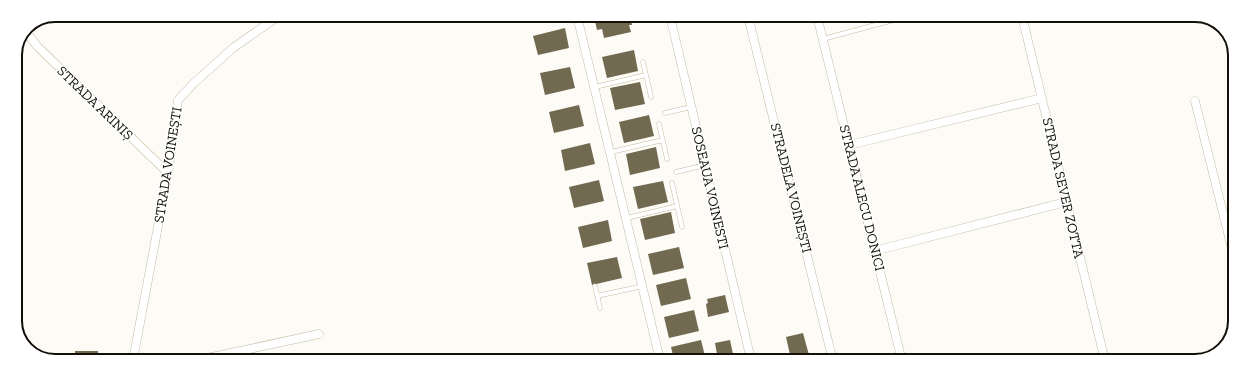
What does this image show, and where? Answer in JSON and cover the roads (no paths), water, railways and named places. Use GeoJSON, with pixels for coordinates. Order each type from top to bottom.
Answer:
{"type":"FeatureCollection","features":[{"type":"Feature","properties":{"kind":"street","name":"STRADA VOINEȘTI"},"geometry":{"type":"LineString","coordinates":[[134,354],[168,173],[178,100],[193,84],[233,48],[270,22]]}},
{"type":"Feature","properties":{"kind":"street"},"geometry":{"type":"LineString","coordinates":[[579,22],[659,354]]}},
{"type":"Feature","properties":{"kind":"street","name":"SOSEAUA VOINESTI"},"geometry":{"type":"LineString","coordinates":[[671,22],[750,354]]}},
{"type":"Feature","properties":{"kind":"street","name":"STRADELA VOINEȘTI"},"geometry":{"type":"LineString","coordinates":[[749,22],[832,354]]}},
{"type":"Feature","properties":{"kind":"street","name":"STRADA ALECU DONICI"},"geometry":{"type":"LineString","coordinates":[[819,22],[900,354]]}},
{"type":"Feature","properties":{"kind":"street","name":"STRADA SEVER ZOTTA"},"geometry":{"type":"LineString","coordinates":[[1023,22],[1102,354]]}},
{"type":"Feature","properties":{"kind":"street","name":"STRADA ARINIȘ"},"geometry":{"type":"LineString","coordinates":[[29,36],[168,173]]}},
{"type":"Feature","properties":{"kind":"street"},"geometry":{"type":"LineString","coordinates":[[849,145],[1042,98]]}},
{"type":"Feature","properties":{"kind":"street"},"geometry":{"type":"LineString","coordinates":[[1195,101],[1228,233]]}},
{"type":"Feature","properties":{"kind":"street"},"geometry":{"type":"LineString","coordinates":[[874,251],[1066,202]]}},
{"type":"Feature","properties":{"kind":"street"},"geometry":{"type":"LineString","coordinates":[[231,354],[319,334]]}},
{"type":"Feature","properties":{"kind":"lane"},"geometry":{"type":"LineString","coordinates":[[823,37],[885,22]]}},
{"type":"Feature","properties":{"kind":"lane"},"geometry":{"type":"LineString","coordinates":[[643,62],[651,97]]}},
{"type":"Feature","properties":{"kind":"lane"},"geometry":{"type":"LineString","coordinates":[[595,86],[646,75]]}},
{"type":"Feature","properties":{"kind":"lane"},"geometry":{"type":"LineString","coordinates":[[665,113],[691,107]]}},
{"type":"Feature","properties":{"kind":"lane"},"geometry":{"type":"LineString","coordinates":[[659,124],[667,159]]}},
{"type":"Feature","properties":{"kind":"lane"},"geometry":{"type":"LineString","coordinates":[[611,152],[663,140]]}},
{"type":"Feature","properties":{"kind":"lane"},"geometry":{"type":"LineString","coordinates":[[676,172],[705,164]]}},
{"type":"Feature","properties":{"kind":"lane"},"geometry":{"type":"LineString","coordinates":[[672,183],[682,226]]}},
{"type":"Feature","properties":{"kind":"lane"},"geometry":{"type":"LineString","coordinates":[[627,218],[677,206]]}},
{"type":"Feature","properties":{"kind":"lane"},"geometry":{"type":"LineString","coordinates":[[595,286],[600,308]]}},
{"type":"Feature","properties":{"kind":"lane"},"geometry":{"type":"LineString","coordinates":[[597,296],[643,286]]}}]}
